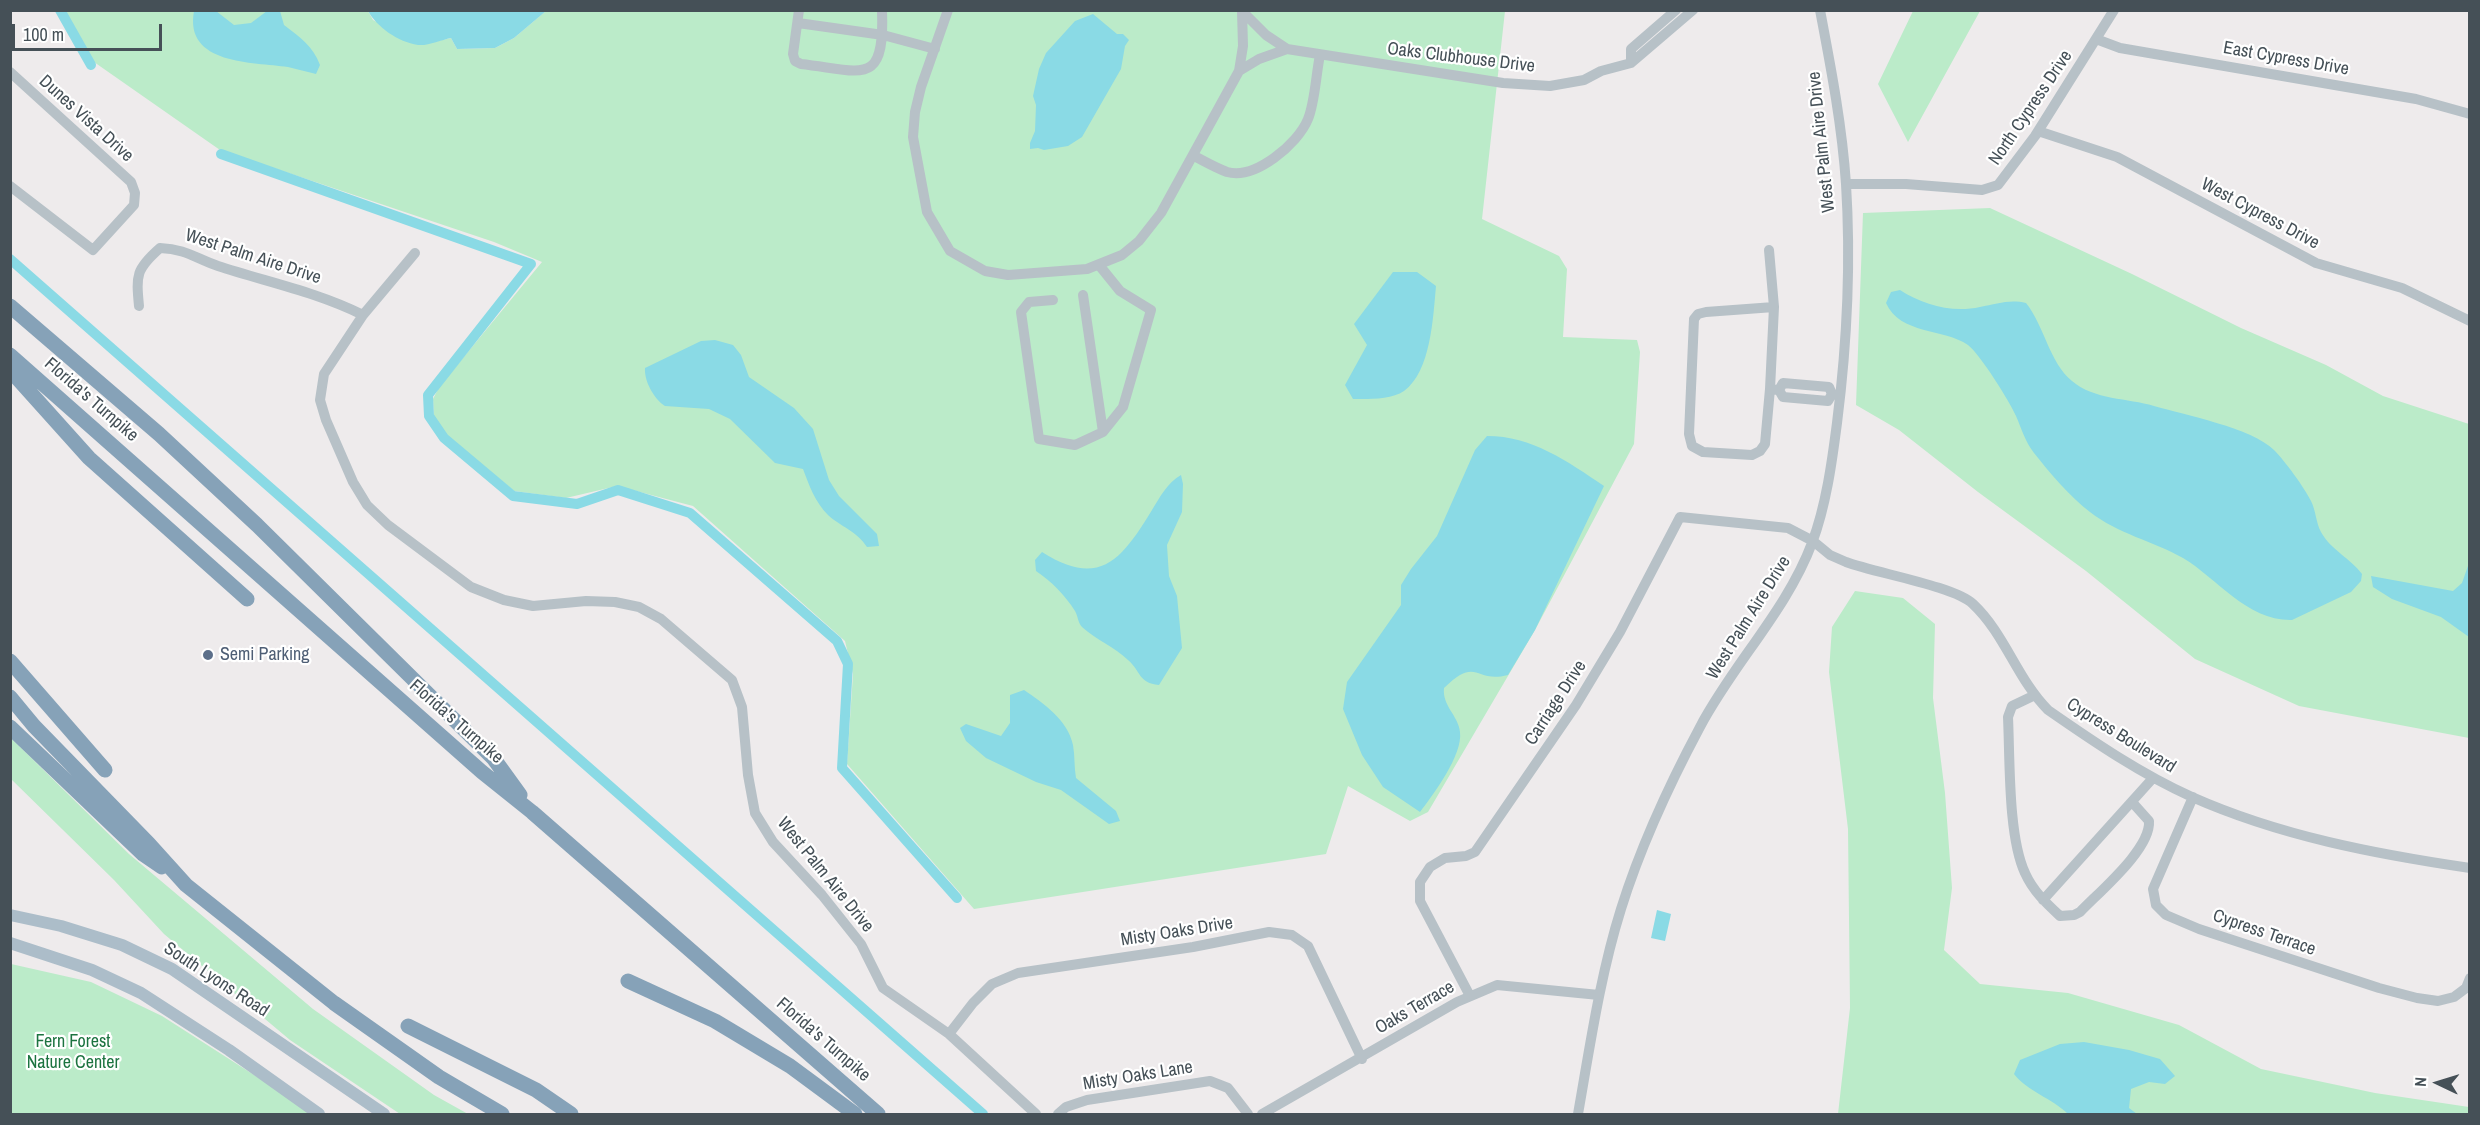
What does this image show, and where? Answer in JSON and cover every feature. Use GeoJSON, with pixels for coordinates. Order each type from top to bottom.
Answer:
{"type":"FeatureCollection","features":[{"type":"Feature","properties":{"kind":"highway"},"geometry":{"type":"LineString","coordinates":[[10,306],[159,434],[257,525],[494,759],[532,812]]}},
{"type":"Feature","properties":{"kind":"highway","name":"Florida's Turnpike"},"geometry":{"type":"LineString","coordinates":[[10,356],[483,772],[532,812],[878,1114]]}},
{"type":"Feature","properties":{"kind":"highway"},"geometry":{"type":"LineString","coordinates":[[10,370],[89,458],[247,599]]}},
{"type":"Feature","properties":{"kind":"highway"},"geometry":{"type":"LineString","coordinates":[[10,661],[105,770]]}},
{"type":"Feature","properties":{"kind":"highway"},"geometry":{"type":"LineString","coordinates":[[10,697],[34,726],[186,885]]}},
{"type":"Feature","properties":{"kind":"highway"},"geometry":{"type":"LineString","coordinates":[[10,727],[143,854],[186,885],[334,1004],[439,1077],[502,1114]]}},
{"type":"Feature","properties":{"kind":"highway"},"geometry":{"type":"LineString","coordinates":[[627,981],[715,1021],[790,1066],[855,1114]]}},
{"type":"Feature","properties":{"kind":"highway"},"geometry":{"type":"LineString","coordinates":[[408,1026],[536,1090],[571,1114]]}},
{"type":"Feature","properties":{"kind":"main road","name":"South Lyons Road"},"geometry":{"type":"LineString","coordinates":[[10,915],[61,926],[122,945],[172,969],[384,1114]]}},
{"type":"Feature","properties":{"kind":"main road"},"geometry":{"type":"LineString","coordinates":[[10,943],[92,970],[141,993],[229,1050],[319,1114]]}},
{"type":"Feature","properties":{"kind":"street"},"geometry":{"type":"LineString","coordinates":[[799,10],[793,54],[795,61],[801,64],[864,70],[871,68],[879,58],[883,35],[882,10]]}},
{"type":"Feature","properties":{"kind":"street","name":"Oaks Clubhouse Drive"},"geometry":{"type":"LineString","coordinates":[[948,10],[915,112],[914,137],[927,212],[950,251],[985,271],[1008,275],[1086,269],[1122,255],[1139,241],[1161,213],[1194,156],[1218,105],[1239,71],[1243,46],[1242,11]]}},
{"type":"Feature","properties":{"kind":"street"},"geometry":{"type":"LineString","coordinates":[[1631,63],[1631,49],[1676,10]]}},
{"type":"Feature","properties":{"kind":"street","name":"Oaks Clubhouse Drive"},"geometry":{"type":"LineString","coordinates":[[1242,11],[1266,35],[1287,49],[1503,83],[1550,86],[1584,80],[1601,71],[1631,63],[1693,10]]}},
{"type":"Feature","properties":{"kind":"street","name":"West Palm Aire Drive"},"geometry":{"type":"LineString","coordinates":[[1578,1114],[1599,995],[1621,909],[1652,822],[1702,724],[1796,579],[1813,541],[1833,453],[1836,394],[1848,306],[1846,184],[1836,94],[1820,10]]}},
{"type":"Feature","properties":{"kind":"street","name":"North Cypress Drive"},"geometry":{"type":"LineString","coordinates":[[1846,184],[1906,184],[1982,190],[1998,184],[2038,131],[2114,10]]}},
{"type":"Feature","properties":{"kind":"street"},"geometry":{"type":"LineString","coordinates":[[798,23],[883,35],[935,49]]}},
{"type":"Feature","properties":{"kind":"street","name":"East Cypress Drive"},"geometry":{"type":"LineString","coordinates":[[2096,39],[2120,48],[2416,99],[2469,114]]}},
{"type":"Feature","properties":{"kind":"street","name":"Oaks Clubhouse Drive"},"geometry":{"type":"LineString","coordinates":[[1239,71],[1259,59],[1287,49]]}},
{"type":"Feature","properties":{"kind":"street"},"geometry":{"type":"LineString","coordinates":[[1194,156],[1228,172],[1241,172],[1261,167],[1293,142],[1308,119],[1320,55]]}},
{"type":"Feature","properties":{"kind":"street","name":"Dunes Vista Drive"},"geometry":{"type":"LineString","coordinates":[[10,72],[131,182],[135,193],[134,205],[93,249],[10,186]]}},
{"type":"Feature","properties":{"kind":"street","name":"West Cypress Drive"},"geometry":{"type":"LineString","coordinates":[[2038,131],[2117,157],[2316,263],[2402,288],[2469,321]]}},
{"type":"Feature","properties":{"kind":"street","name":"West Palm Aire Drive"},"geometry":{"type":"LineString","coordinates":[[139,306],[136,278],[146,261],[160,248],[179,249],[215,265],[329,299],[363,315]]}},
{"type":"Feature","properties":{"kind":"street"},"geometry":{"type":"LineString","coordinates":[[1769,250],[1774,307],[1775,389],[1765,444],[1760,451],[1752,455],[1703,452],[1692,446],[1689,434],[1694,319],[1698,314],[1706,312],[1774,307]]}},
{"type":"Feature","properties":{"kind":"street","name":"West Palm Aire Drive"},"geometry":{"type":"LineString","coordinates":[[415,254],[363,315],[324,374],[320,399],[326,420],[352,482],[367,506],[388,525],[471,587],[504,600],[532,606],[615,602],[639,608],[662,619],[732,680],[742,707],[748,775],[755,813],[773,842],[822,895],[861,944],[883,988],[949,1034],[1036,1114]]}},
{"type":"Feature","properties":{"kind":"street"},"geometry":{"type":"LineString","coordinates":[[1053,300],[1029,302],[1021,312],[1039,439],[1075,444],[1103,432],[1123,407],[1151,310],[1120,291],[1099,265]]}},
{"type":"Feature","properties":{"kind":"street"},"geometry":{"type":"LineString","coordinates":[[1083,295],[1103,432]]}},
{"type":"Feature","properties":{"kind":"street"},"geometry":{"type":"LineString","coordinates":[[1775,389],[1783,384],[1829,387],[1836,394]]}},
{"type":"Feature","properties":{"kind":"street","name":"Carriage Drive"},"geometry":{"type":"LineString","coordinates":[[1470,996],[1420,900],[1420,882],[1430,867],[1445,858],[1466,856],[1475,852],[1576,705],[1620,632],[1680,517],[1788,528],[1813,541]]}},
{"type":"Feature","properties":{"kind":"street","name":"Cypress Boulevard"},"geometry":{"type":"LineString","coordinates":[[1813,541],[1830,555],[1846,562],[1949,591],[1971,602],[1987,620],[2033,696],[2048,710],[2153,778],[2193,797],[2283,831],[2393,857],[2469,868]]}},
{"type":"Feature","properties":{"kind":"street"},"geometry":{"type":"LineString","coordinates":[[2033,696],[2012,706],[2008,717],[2014,832],[2024,872],[2033,889],[2060,916],[2080,912],[2139,850],[2146,837],[2149,821],[2132,802]]}},
{"type":"Feature","properties":{"kind":"street"},"geometry":{"type":"LineString","coordinates":[[2043,900],[2153,778]]}},
{"type":"Feature","properties":{"kind":"street","name":"Cypress Terrace"},"geometry":{"type":"LineString","coordinates":[[2193,797],[2152,889],[2156,904],[2166,915],[2199,929],[2330,973],[2417,998],[2438,1001],[2454,997],[2466,988],[2469,978]]}},
{"type":"Feature","properties":{"kind":"street","name":"Misty Oaks Drive"},"geometry":{"type":"LineString","coordinates":[[949,1034],[973,1003],[992,984],[1018,973],[1193,947],[1269,932],[1292,935],[1308,946],[1362,1059]]}},
{"type":"Feature","properties":{"kind":"street","name":"Oaks Terrace"},"geometry":{"type":"LineString","coordinates":[[1262,1114],[1470,996],[1497,985],[1599,995]]}},
{"type":"Feature","properties":{"kind":"street","name":"Misty Oaks Lane"},"geometry":{"type":"LineString","coordinates":[[1058,1114],[1066,1107],[1087,1100],[1210,1081],[1228,1088],[1248,1114]]}},
{"type":"Feature","properties":{"kind":"green space"},"geometry":{"type":"Polygon","coordinates":[[[547,10],[1505,11],[1482,219],[1559,256],[1567,269],[1563,337],[1637,340],[1640,352],[1634,444],[1535,630],[1428,812],[1410,821],[1348,786],[1326,854],[974,909],[847,764],[853,674],[845,641],[693,506],[617,486],[566,498],[514,491],[446,435],[434,416],[433,399],[439,387],[542,262],[494,242],[220,150],[94,62],[65,11],[368,11],[373,20],[420,45],[451,38],[457,49],[495,48],[514,38],[547,10]]]}},
{"type":"Feature","properties":{"kind":"green space"},"geometry":{"type":"Polygon","coordinates":[[[1913,11],[1980,11],[1908,142],[1878,84],[1913,11]]]}},
{"type":"Feature","properties":{"kind":"green space"},"geometry":{"type":"Polygon","coordinates":[[[1990,208],[2241,328],[2326,365],[2383,396],[2469,424],[2469,738],[2299,706],[2195,659],[2086,571],[1978,492],[1899,430],[1856,405],[1863,213],[1990,208]]]}},
{"type":"Feature","properties":{"kind":"green space"},"geometry":{"type":"Polygon","coordinates":[[[1855,591],[1903,598],[1935,624],[1933,698],[1945,793],[1952,888],[1944,950],[1980,984],[2068,993],[2179,1025],[2261,1069],[2375,1093],[2469,1107],[2469,1114],[1838,1114],[1850,1008],[1848,829],[1829,672],[1832,627],[1855,591]]]}},
{"type":"Feature","properties":{"kind":"green space"},"geometry":{"type":"Polygon","coordinates":[[[10,737],[129,854],[313,1009],[434,1095],[468,1114],[400,1114],[290,1040],[164,934],[114,880],[11,779],[10,737]]]}},
{"type":"Feature","properties":{"kind":"green space","name":"Fern Forest Nature Center"},"geometry":{"type":"Polygon","coordinates":[[[11,964],[91,982],[162,1016],[315,1114],[11,1114],[11,964]]]}},
{"type":"Feature","properties":{"kind":"water"},"geometry":{"type":"Polygon","coordinates":[[[194,11],[216,11],[234,25],[251,23],[267,11],[280,11],[284,25],[314,52],[320,65],[316,74],[288,67],[240,61],[210,51],[200,42],[194,29],[194,11]]]}},
{"type":"Feature","properties":{"kind":"water"},"geometry":{"type":"Polygon","coordinates":[[[368,11],[546,11],[514,38],[495,48],[457,49],[451,38],[422,45],[403,41],[383,28],[368,11]]]}},
{"type":"Feature","properties":{"kind":"water"},"geometry":{"type":"Polygon","coordinates":[[[1093,14],[1117,34],[1123,34],[1129,40],[1125,46],[1121,69],[1082,137],[1068,146],[1044,150],[1030,149],[1035,131],[1036,105],[1033,96],[1039,69],[1046,53],[1075,21],[1093,14]]]}},
{"type":"Feature","properties":{"kind":"water"},"geometry":{"type":"Polygon","coordinates":[[[1393,272],[1417,272],[1436,286],[1432,328],[1425,357],[1413,382],[1399,394],[1372,399],[1353,399],[1345,385],[1367,345],[1354,324],[1393,272]]]}},
{"type":"Feature","properties":{"kind":"water"},"geometry":{"type":"Polygon","coordinates":[[[1900,290],[1928,304],[1948,308],[1969,309],[2008,302],[2026,303],[2058,364],[2072,381],[2081,387],[2101,395],[2144,403],[2217,423],[2264,442],[2289,467],[2311,501],[2321,532],[2330,544],[2362,574],[2361,581],[2351,592],[2292,620],[2276,618],[2261,614],[2247,606],[2183,558],[2101,520],[2067,492],[2034,453],[2008,400],[1987,368],[1968,345],[1912,326],[1901,321],[1893,313],[1886,303],[1891,292],[1900,290]]]}},
{"type":"Feature","properties":{"kind":"water"},"geometry":{"type":"Polygon","coordinates":[[[715,340],[733,345],[741,355],[749,377],[794,408],[813,429],[829,480],[839,496],[877,534],[879,546],[867,547],[859,537],[828,515],[816,499],[803,469],[775,463],[730,419],[709,409],[665,406],[657,399],[648,384],[645,368],[701,341],[715,340]]]}},
{"type":"Feature","properties":{"kind":"water"},"geometry":{"type":"Polygon","coordinates":[[[1487,436],[1519,440],[1534,445],[1563,459],[1604,486],[1535,630],[1508,675],[1497,677],[1476,672],[1464,673],[1444,688],[1445,700],[1459,726],[1460,741],[1446,774],[1420,812],[1383,787],[1362,755],[1343,709],[1347,682],[1401,605],[1401,585],[1437,536],[1475,450],[1487,436]]]}},
{"type":"Feature","properties":{"kind":"water"},"geometry":{"type":"Polygon","coordinates":[[[1181,475],[1182,512],[1167,545],[1169,576],[1177,596],[1182,648],[1159,685],[1143,679],[1123,655],[1082,627],[1067,599],[1036,571],[1035,560],[1042,552],[1062,563],[1079,568],[1094,568],[1108,563],[1119,555],[1130,542],[1164,491],[1181,475]]]}},
{"type":"Feature","properties":{"kind":"water"},"geometry":{"type":"Polygon","coordinates":[[[2469,563],[2469,637],[2441,617],[2392,599],[2373,587],[2371,576],[2453,591],[2462,583],[2469,563]]]}},
{"type":"Feature","properties":{"kind":"water"},"geometry":{"type":"Polygon","coordinates":[[[1024,690],[1047,707],[1066,728],[1073,745],[1076,778],[1116,811],[1120,821],[1109,824],[1061,790],[1036,782],[986,758],[966,741],[960,728],[966,724],[1001,736],[1010,723],[1010,695],[1024,690]]]}},
{"type":"Feature","properties":{"kind":"water"},"geometry":{"type":"Polygon","coordinates":[[[1657,910],[1671,914],[1665,941],[1651,938],[1657,910]]]}},
{"type":"Feature","properties":{"kind":"water"},"geometry":{"type":"Polygon","coordinates":[[[2084,1042],[2129,1050],[2160,1059],[2175,1076],[2165,1084],[2149,1082],[2131,1089],[2129,1108],[2137,1114],[2068,1114],[2026,1086],[2014,1074],[2020,1060],[2060,1044],[2084,1042]]]}},
{"type":"Feature","properties":{"kind":"waterway"},"geometry":{"type":"LineString","coordinates":[[60,10],[91,65]]}},
{"type":"Feature","properties":{"kind":"waterway"},"geometry":{"type":"LineString","coordinates":[[221,154],[531,264],[428,395],[429,416],[444,438],[513,496],[577,504],[618,490],[690,513],[837,641],[848,664],[842,768],[957,898]]}},
{"type":"Feature","properties":{"kind":"waterway"},"geometry":{"type":"LineString","coordinates":[[10,259],[983,1114]]}},
{"type":"Feature","properties":{"kind":"place","name":"Semi Parking"},"geometry":{"type":"Point","coordinates":[208,655]}}]}
